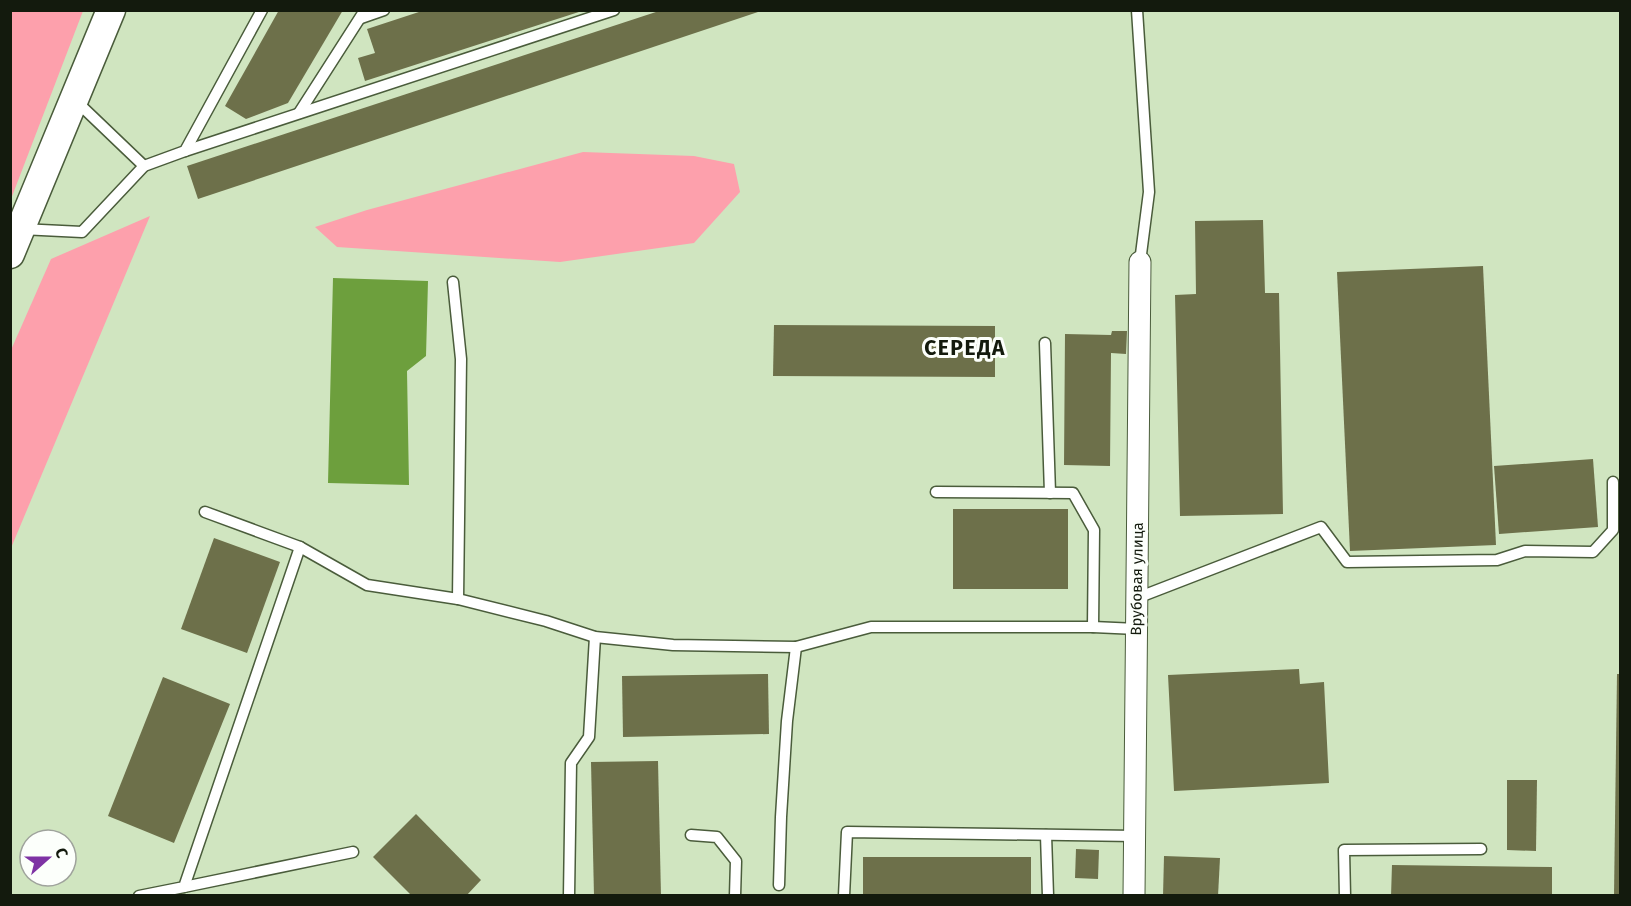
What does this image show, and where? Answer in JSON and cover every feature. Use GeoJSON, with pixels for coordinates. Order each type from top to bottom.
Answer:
{"type":"FeatureCollection","features":[{"type":"Feature","properties":{"kind":"main road"},"geometry":{"type":"LineString","coordinates":[[16,241],[111,10]]}},
{"type":"Feature","properties":{"kind":"street","name":"Врубовая улица"},"geometry":{"type":"LineString","coordinates":[[1134,896],[1140,262]]}},
{"type":"Feature","properties":{"kind":"lane"},"geometry":{"type":"LineString","coordinates":[[185,152],[262,10]]}},
{"type":"Feature","properties":{"kind":"lane"},"geometry":{"type":"LineString","coordinates":[[299,113],[363,14],[384,10]]}},
{"type":"Feature","properties":{"kind":"lane"},"geometry":{"type":"LineString","coordinates":[[16,241],[82,232],[144,166],[614,10]]}},
{"type":"Feature","properties":{"kind":"lane"},"geometry":{"type":"LineString","coordinates":[[1137,10],[1149,192],[1140,262]]}},
{"type":"Feature","properties":{"kind":"lane"},"geometry":{"type":"LineString","coordinates":[[75,100],[144,166]]}},
{"type":"Feature","properties":{"kind":"lane"},"geometry":{"type":"LineString","coordinates":[[453,282],[461,359],[458,599]]}},
{"type":"Feature","properties":{"kind":"lane"},"geometry":{"type":"LineString","coordinates":[[1045,343],[1050,493]]}},
{"type":"Feature","properties":{"kind":"lane"},"geometry":{"type":"LineString","coordinates":[[1137,598],[1321,527],[1347,562],[1497,560],[1525,551],[1593,552],[1613,530],[1613,482]]}},
{"type":"Feature","properties":{"kind":"lane"},"geometry":{"type":"LineString","coordinates":[[936,492],[1073,493],[1094,530],[1093,627]]}},
{"type":"Feature","properties":{"kind":"lane"},"geometry":{"type":"LineString","coordinates":[[205,512],[300,547],[367,585],[458,599],[546,621],[595,637],[673,645],[796,647],[871,627],[1137,629]]}},
{"type":"Feature","properties":{"kind":"lane"},"geometry":{"type":"LineString","coordinates":[[184,887],[300,547]]}},
{"type":"Feature","properties":{"kind":"lane"},"geometry":{"type":"LineString","coordinates":[[568,896],[572,763],[589,737],[595,637]]}},
{"type":"Feature","properties":{"kind":"lane"},"geometry":{"type":"LineString","coordinates":[[779,885],[787,721],[796,647]]}},
{"type":"Feature","properties":{"kind":"lane"},"geometry":{"type":"LineString","coordinates":[[844,896],[847,832],[1135,836]]}},
{"type":"Feature","properties":{"kind":"lane"},"geometry":{"type":"LineString","coordinates":[[1046,835],[1048,896]]}},
{"type":"Feature","properties":{"kind":"lane"},"geometry":{"type":"LineString","coordinates":[[691,836],[717,837],[736,861],[735,896]]}},
{"type":"Feature","properties":{"kind":"lane"},"geometry":{"type":"LineString","coordinates":[[1345,896],[1344,850],[1481,849]]}},
{"type":"Feature","properties":{"kind":"lane"},"geometry":{"type":"LineString","coordinates":[[139,896],[353,852]]}},
{"type":"Feature","properties":{"kind":"shaded area"},"geometry":{"type":"Polygon","coordinates":[[[10,11],[83,11],[11,199],[10,11]]]}},
{"type":"Feature","properties":{"kind":"shaded area"},"geometry":{"type":"Polygon","coordinates":[[[583,152],[694,156],[734,164],[740,192],[694,243],[560,262],[337,247],[315,227],[367,210],[583,152]]]}},
{"type":"Feature","properties":{"kind":"shaded area"},"geometry":{"type":"Polygon","coordinates":[[[150,216],[11,548],[11,350],[51,259],[150,216]]]}},
{"type":"Feature","properties":{"kind":"shaded area"},"geometry":{"type":"Polygon","coordinates":[[[333,278],[428,281],[426,356],[407,371],[409,485],[328,483],[333,278]]]}},
{"type":"Feature","properties":{"kind":"building"},"geometry":{"type":"Polygon","coordinates":[[[279,10],[343,10],[288,103],[246,119],[225,106],[279,10]]]}},
{"type":"Feature","properties":{"kind":"building"},"geometry":{"type":"Polygon","coordinates":[[[425,10],[582,11],[365,81],[358,58],[375,53],[367,29],[425,10]]]}},
{"type":"Feature","properties":{"kind":"building"},"geometry":{"type":"Polygon","coordinates":[[[662,10],[761,11],[198,199],[187,166],[662,10]]]}},
{"type":"Feature","properties":{"kind":"building"},"geometry":{"type":"Polygon","coordinates":[[[1263,220],[1265,293],[1279,293],[1283,514],[1180,516],[1175,295],[1196,294],[1195,221],[1263,220]]]}},
{"type":"Feature","properties":{"kind":"building"},"geometry":{"type":"Polygon","coordinates":[[[1483,266],[1496,545],[1350,551],[1337,272],[1483,266]]]}},
{"type":"Feature","properties":{"kind":"building"},"geometry":{"type":"Polygon","coordinates":[[[774,325],[995,326],[995,377],[773,376],[774,325]]]}},
{"type":"Feature","properties":{"kind":"building"},"geometry":{"type":"Polygon","coordinates":[[[1112,331],[1127,331],[1126,354],[1111,353],[1110,466],[1064,465],[1065,334],[1111,335],[1112,331]]]}},
{"type":"Feature","properties":{"kind":"building"},"geometry":{"type":"Polygon","coordinates":[[[1593,459],[1598,527],[1499,534],[1494,466],[1593,459]]]}},
{"type":"Feature","properties":{"kind":"building"},"geometry":{"type":"Polygon","coordinates":[[[953,509],[1068,509],[1068,589],[953,589],[953,509]]]}},
{"type":"Feature","properties":{"kind":"building"},"geometry":{"type":"Polygon","coordinates":[[[214,538],[280,562],[247,653],[181,629],[214,538]]]}},
{"type":"Feature","properties":{"kind":"building"},"geometry":{"type":"Polygon","coordinates":[[[1299,669],[1300,684],[1324,682],[1329,783],[1174,791],[1168,675],[1299,669]]]}},
{"type":"Feature","properties":{"kind":"building"},"geometry":{"type":"Polygon","coordinates":[[[768,674],[769,734],[623,737],[622,676],[768,674]]]}},
{"type":"Feature","properties":{"kind":"building"},"geometry":{"type":"Polygon","coordinates":[[[1617,674],[1620,674],[1620,896],[1614,896],[1617,674]]]}},
{"type":"Feature","properties":{"kind":"building"},"geometry":{"type":"Polygon","coordinates":[[[163,677],[230,704],[174,843],[108,816],[163,677]]]}},
{"type":"Feature","properties":{"kind":"building"},"geometry":{"type":"Polygon","coordinates":[[[658,761],[661,896],[594,896],[591,762],[658,761]]]}},
{"type":"Feature","properties":{"kind":"building"},"geometry":{"type":"Polygon","coordinates":[[[1507,780],[1537,780],[1536,851],[1507,850],[1507,780]]]}},
{"type":"Feature","properties":{"kind":"building"},"geometry":{"type":"Polygon","coordinates":[[[416,814],[481,880],[466,896],[412,896],[373,857],[416,814]]]}},
{"type":"Feature","properties":{"kind":"building"},"geometry":{"type":"Polygon","coordinates":[[[1076,849],[1099,850],[1098,879],[1075,878],[1076,849]]]}},
{"type":"Feature","properties":{"kind":"building"},"geometry":{"type":"Polygon","coordinates":[[[1164,856],[1220,858],[1218,896],[1163,896],[1164,856]]]}},
{"type":"Feature","properties":{"kind":"building"},"geometry":{"type":"Polygon","coordinates":[[[863,857],[1031,857],[1031,896],[863,896],[863,857]]]}},
{"type":"Feature","properties":{"kind":"building"},"geometry":{"type":"Polygon","coordinates":[[[1392,865],[1552,867],[1552,896],[1391,896],[1392,865]]]}},
{"type":"Feature","properties":{"kind":"district","name":"СЕРЕДА"},"geometry":{"type":"Point","coordinates":[965,348]}}]}
